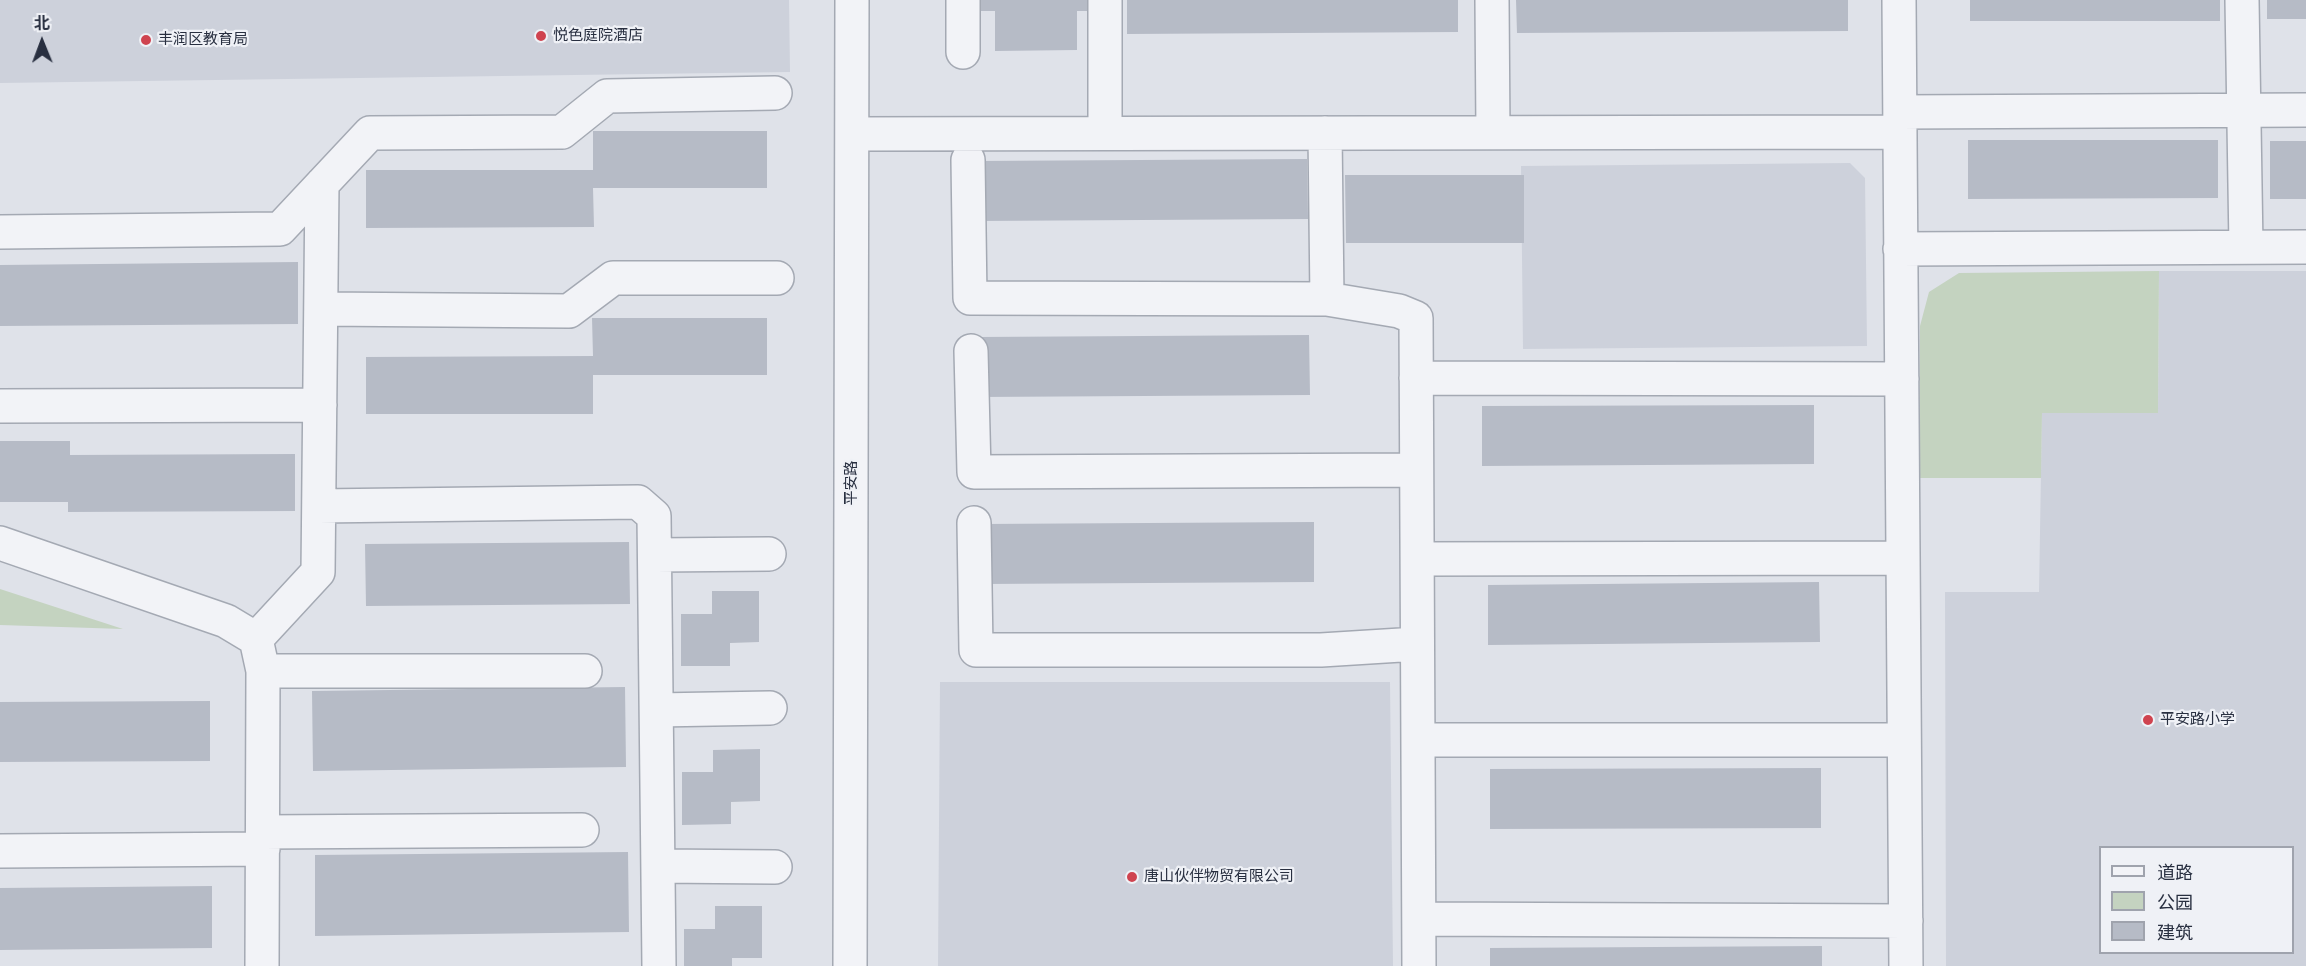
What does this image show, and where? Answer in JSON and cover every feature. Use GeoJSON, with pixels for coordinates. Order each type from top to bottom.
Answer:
{"type":"FeatureCollection","features":[{"type":"Feature","properties":{"kind":"street","name":"平安路"},"geometry":{"type":"LineString","coordinates":[[850,966],[852,0]]}},
{"type":"Feature","properties":{"kind":"street"},"geometry":{"type":"LineString","coordinates":[[963,0],[963,52]]}},
{"type":"Feature","properties":{"kind":"street"},"geometry":{"type":"LineString","coordinates":[[1105,0],[1105,134]]}},
{"type":"Feature","properties":{"kind":"street"},"geometry":{"type":"LineString","coordinates":[[1492,0],[1493,133]]}},
{"type":"Feature","properties":{"kind":"street"},"geometry":{"type":"LineString","coordinates":[[1899,0],[1906,966]]}},
{"type":"Feature","properties":{"kind":"street"},"geometry":{"type":"LineString","coordinates":[[2242,0],[2246,247]]}},
{"type":"Feature","properties":{"kind":"street"},"geometry":{"type":"LineString","coordinates":[[0,232],[280,229],[370,133],[562,132],[607,96],[775,93]]}},
{"type":"Feature","properties":{"kind":"street"},"geometry":{"type":"LineString","coordinates":[[853,134],[1493,133],[2306,110]]}},
{"type":"Feature","properties":{"kind":"street"},"geometry":{"type":"LineString","coordinates":[[1325,133],[1327,299]]}},
{"type":"Feature","properties":{"kind":"street"},"geometry":{"type":"LineString","coordinates":[[968,160],[970,298],[1327,299],[1400,311],[1416,318],[1416,470],[1419,559],[1417,644],[1419,966]]}},
{"type":"Feature","properties":{"kind":"street"},"geometry":{"type":"LineString","coordinates":[[256,639],[318,572],[322,184]]}},
{"type":"Feature","properties":{"kind":"street"},"geometry":{"type":"LineString","coordinates":[[1900,249],[2306,247]]}},
{"type":"Feature","properties":{"kind":"street"},"geometry":{"type":"LineString","coordinates":[[321,309],[569,311],[613,278],[777,278]]}},
{"type":"Feature","properties":{"kind":"street"},"geometry":{"type":"LineString","coordinates":[[971,351],[974,472],[1416,470]]}},
{"type":"Feature","properties":{"kind":"street"},"geometry":{"type":"LineString","coordinates":[[1416,378],[1902,379]]}},
{"type":"Feature","properties":{"kind":"street"},"geometry":{"type":"LineString","coordinates":[[0,406],[320,405]]}},
{"type":"Feature","properties":{"kind":"street"},"geometry":{"type":"LineString","coordinates":[[319,506],[638,502],[654,516],[659,966]]}},
{"type":"Feature","properties":{"kind":"street"},"geometry":{"type":"LineString","coordinates":[[974,523],[976,650],[1321,650],[1417,644]]}},
{"type":"Feature","properties":{"kind":"street"},"geometry":{"type":"LineString","coordinates":[[0,543],[226,621],[256,639],[263,671],[262,966]]}},
{"type":"Feature","properties":{"kind":"street"},"geometry":{"type":"LineString","coordinates":[[656,555],[769,554]]}},
{"type":"Feature","properties":{"kind":"street"},"geometry":{"type":"LineString","coordinates":[[1419,559],[1903,558]]}},
{"type":"Feature","properties":{"kind":"street"},"geometry":{"type":"LineString","coordinates":[[263,671],[585,671]]}},
{"type":"Feature","properties":{"kind":"street"},"geometry":{"type":"LineString","coordinates":[[657,710],[770,708]]}},
{"type":"Feature","properties":{"kind":"street"},"geometry":{"type":"LineString","coordinates":[[1418,740],[1904,740]]}},
{"type":"Feature","properties":{"kind":"street"},"geometry":{"type":"LineString","coordinates":[[0,851],[582,830]]}},
{"type":"Feature","properties":{"kind":"street"},"geometry":{"type":"LineString","coordinates":[[658,866],[775,867]]}},
{"type":"Feature","properties":{"kind":"street"},"geometry":{"type":"LineString","coordinates":[[1419,919],[1906,921]]}},
{"type":"Feature","properties":{"kind":"shaded area","name":"悦色庭院酒店"},"geometry":{"type":"Polygon","coordinates":[[[0,0],[789,0],[790,72],[0,83],[0,0]]]}},
{"type":"Feature","properties":{"kind":"shaded area"},"geometry":{"type":"Polygon","coordinates":[[[1850,163],[1865,178],[1867,346],[1523,349],[1521,166],[1850,163]]]}},
{"type":"Feature","properties":{"kind":"shaded area"},"geometry":{"type":"Polygon","coordinates":[[[2159,271],[2306,271],[2306,966],[1946,966],[1945,592],[2039,592],[2042,413],[2158,413],[2159,271]]]}},
{"type":"Feature","properties":{"kind":"shaded area"},"geometry":{"type":"Polygon","coordinates":[[[940,682],[1390,682],[1393,966],[938,966],[940,682]]]}},
{"type":"Feature","properties":{"kind":"green space"},"geometry":{"type":"Polygon","coordinates":[[[2159,271],[2158,413],[2042,413],[2041,478],[1919,478],[1920,326],[1929,292],[1959,273],[2159,271]]]}},
{"type":"Feature","properties":{"kind":"green space"},"geometry":{"type":"Polygon","coordinates":[[[0,589],[123,629],[0,625],[0,589]]]}},
{"type":"Feature","properties":{"kind":"building"},"geometry":{"type":"Polygon","coordinates":[[[977,0],[1096,0],[1096,11],[1077,11],[1077,50],[995,51],[995,11],[977,11],[977,0]]]}},
{"type":"Feature","properties":{"kind":"building"},"geometry":{"type":"Polygon","coordinates":[[[1127,0],[1458,0],[1458,32],[1127,34],[1127,0]]]}},
{"type":"Feature","properties":{"kind":"building"},"geometry":{"type":"Polygon","coordinates":[[[1516,0],[1848,0],[1848,31],[1517,33],[1516,0]]]}},
{"type":"Feature","properties":{"kind":"building"},"geometry":{"type":"Polygon","coordinates":[[[1970,0],[2220,0],[2220,21],[1970,21],[1970,0]]]}},
{"type":"Feature","properties":{"kind":"building"},"geometry":{"type":"Polygon","coordinates":[[[2267,0],[2306,0],[2306,19],[2267,19],[2267,0]]]}},
{"type":"Feature","properties":{"kind":"building"},"geometry":{"type":"Polygon","coordinates":[[[593,131],[767,131],[767,188],[593,188],[594,227],[366,228],[366,170],[593,170],[593,131]]]}},
{"type":"Feature","properties":{"kind":"building"},"geometry":{"type":"Polygon","coordinates":[[[1968,140],[2218,140],[2218,198],[1968,199],[1968,140]]]}},
{"type":"Feature","properties":{"kind":"building"},"geometry":{"type":"Polygon","coordinates":[[[2270,141],[2306,141],[2306,199],[2270,199],[2270,141]]]}},
{"type":"Feature","properties":{"kind":"building"},"geometry":{"type":"Polygon","coordinates":[[[1307,159],[1308,219],[976,221],[976,161],[1307,159]]]}},
{"type":"Feature","properties":{"kind":"building"},"geometry":{"type":"Polygon","coordinates":[[[1345,175],[1524,175],[1524,243],[1346,243],[1345,175]]]}},
{"type":"Feature","properties":{"kind":"building"},"geometry":{"type":"Polygon","coordinates":[[[298,262],[298,324],[0,326],[0,265],[298,262]]]}},
{"type":"Feature","properties":{"kind":"building"},"geometry":{"type":"Polygon","coordinates":[[[592,318],[767,318],[767,375],[593,375],[593,414],[366,414],[366,357],[593,356],[592,318]]]}},
{"type":"Feature","properties":{"kind":"building"},"geometry":{"type":"Polygon","coordinates":[[[1309,335],[1310,395],[978,397],[978,337],[1309,335]]]}},
{"type":"Feature","properties":{"kind":"building"},"geometry":{"type":"Polygon","coordinates":[[[1814,405],[1814,464],[1482,466],[1482,406],[1814,405]]]}},
{"type":"Feature","properties":{"kind":"building"},"geometry":{"type":"Polygon","coordinates":[[[0,441],[70,441],[70,455],[295,454],[295,511],[68,512],[68,502],[0,502],[0,441]]]}},
{"type":"Feature","properties":{"kind":"building"},"geometry":{"type":"Polygon","coordinates":[[[1314,522],[1314,582],[983,584],[982,524],[1314,522]]]}},
{"type":"Feature","properties":{"kind":"building"},"geometry":{"type":"Polygon","coordinates":[[[629,542],[630,604],[366,606],[365,544],[629,542]]]}},
{"type":"Feature","properties":{"kind":"building"},"geometry":{"type":"Polygon","coordinates":[[[1819,582],[1820,642],[1488,645],[1488,585],[1819,582]]]}},
{"type":"Feature","properties":{"kind":"building"},"geometry":{"type":"Polygon","coordinates":[[[712,591],[759,591],[759,642],[730,643],[730,666],[681,666],[681,614],[712,614],[712,591]]]}},
{"type":"Feature","properties":{"kind":"building"},"geometry":{"type":"Polygon","coordinates":[[[625,687],[626,767],[313,771],[312,691],[625,687]]]}},
{"type":"Feature","properties":{"kind":"building"},"geometry":{"type":"Polygon","coordinates":[[[210,701],[210,761],[0,762],[0,702],[210,701]]]}},
{"type":"Feature","properties":{"kind":"building"},"geometry":{"type":"Polygon","coordinates":[[[760,749],[760,801],[731,802],[731,824],[682,825],[682,772],[713,772],[713,750],[760,749]]]}},
{"type":"Feature","properties":{"kind":"building"},"geometry":{"type":"Polygon","coordinates":[[[1821,768],[1821,828],[1490,829],[1490,769],[1821,768]]]}},
{"type":"Feature","properties":{"kind":"building"},"geometry":{"type":"Polygon","coordinates":[[[628,852],[629,932],[315,936],[315,855],[628,852]]]}},
{"type":"Feature","properties":{"kind":"building"},"geometry":{"type":"Polygon","coordinates":[[[212,886],[212,948],[0,950],[0,888],[212,886]]]}},
{"type":"Feature","properties":{"kind":"building"},"geometry":{"type":"Polygon","coordinates":[[[715,906],[762,906],[762,958],[732,958],[732,966],[684,966],[684,929],[715,929],[715,906]]]}},
{"type":"Feature","properties":{"kind":"building"},"geometry":{"type":"Polygon","coordinates":[[[1822,946],[1822,966],[1490,966],[1490,948],[1822,946]]]}},
{"type":"Feature","properties":{"kind":"place","name":"悦色庭院酒店"},"geometry":{"type":"Point","coordinates":[541,36]}},
{"type":"Feature","properties":{"kind":"place","name":"丰润区教育局"},"geometry":{"type":"Point","coordinates":[146,40]}},
{"type":"Feature","properties":{"kind":"place","name":"平安路小学"},"geometry":{"type":"Point","coordinates":[2148,720]}},
{"type":"Feature","properties":{"kind":"place","name":"唐山伙伴物贸有限公司"},"geometry":{"type":"Point","coordinates":[1132,877]}}]}
